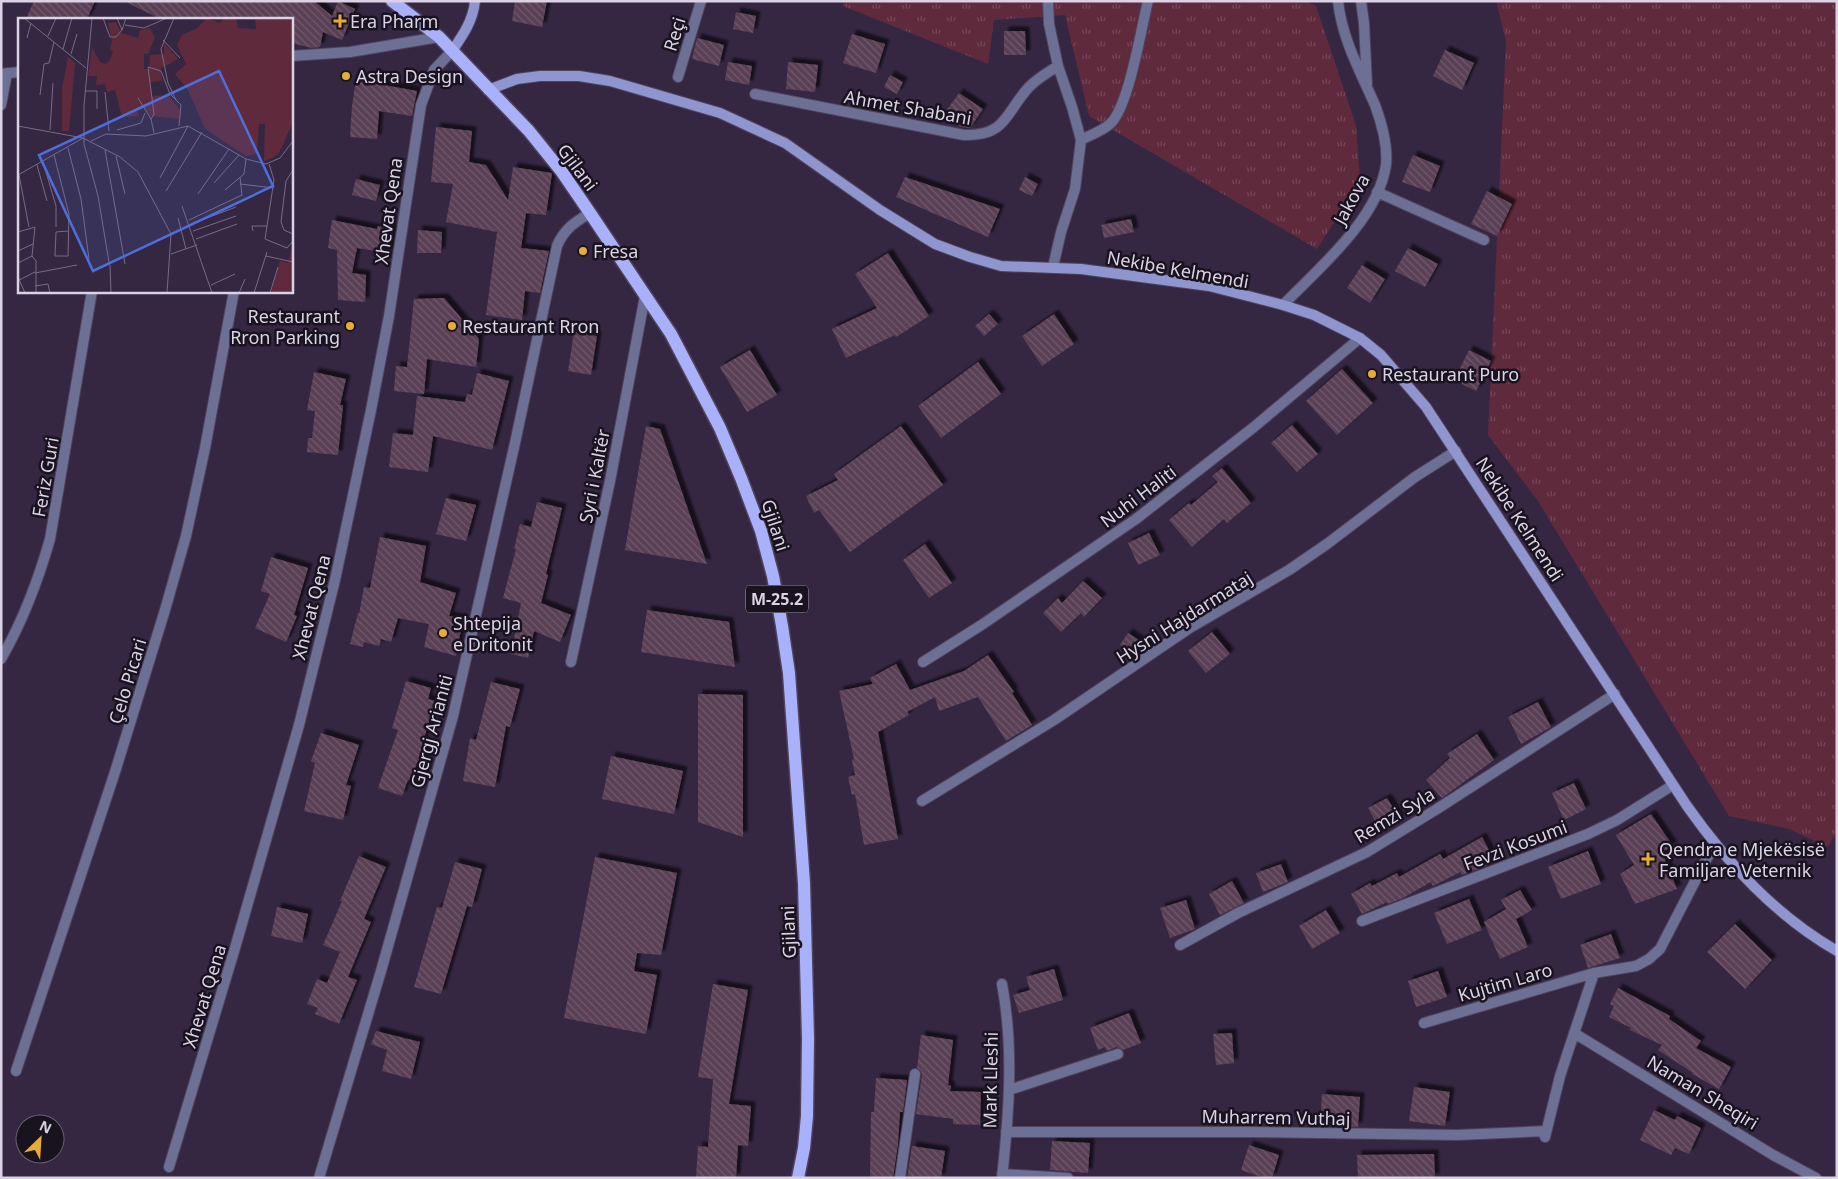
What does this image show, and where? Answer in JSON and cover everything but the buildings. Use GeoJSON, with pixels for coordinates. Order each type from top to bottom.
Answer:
{"type":"FeatureCollection","features":[{"type":"Feature","properties":{"kind":"main road","name":"Gjilani"},"geometry":{"type":"LineString","coordinates":[[392,1],[439,38],[452,51],[528,131],[562,172],[671,334],[720,428],[761,532],[773,576],[789,673],[804,883],[807,963],[807,1116],[804,1148],[798,1178]]}},
{"type":"Feature","properties":{"kind":"street"},"geometry":{"type":"LineString","coordinates":[[452,51],[468,28],[475,1]]}},
{"type":"Feature","properties":{"kind":"street","name":"Reçi"},"geometry":{"type":"LineString","coordinates":[[678,77],[701,1]]}},
{"type":"Feature","properties":{"kind":"street"},"geometry":{"type":"LineString","coordinates":[[1048,1],[1049,24],[1058,66],[1081,140],[1075,189],[1061,232],[1053,267]]}},
{"type":"Feature","properties":{"kind":"street"},"geometry":{"type":"LineString","coordinates":[[1081,140],[1111,123],[1120,110],[1128,86],[1148,1]]}},
{"type":"Feature","properties":{"kind":"street","name":"Jakova"},"geometry":{"type":"LineString","coordinates":[[1283,305],[1346,240],[1362,220],[1377,192],[1386,165],[1385,142],[1381,121],[1342,29],[1338,1]]}},
{"type":"Feature","properties":{"kind":"street"},"geometry":{"type":"LineString","coordinates":[[1361,1],[1368,90]]}},
{"type":"Feature","properties":{"kind":"street"},"geometry":{"type":"LineString","coordinates":[[292,56],[350,52],[439,38]]}},
{"type":"Feature","properties":{"kind":"street","name":"Xhevat Qena"},"geometry":{"type":"LineString","coordinates":[[169,1167],[235,948],[299,725],[335,580],[371,410],[389,316],[421,105],[434,70],[452,51]]}},
{"type":"Feature","properties":{"kind":"street","name":"Ahmet Shabani"},"geometry":{"type":"LineString","coordinates":[[755,94],[964,136],[979,136],[992,132],[1004,121],[1029,87],[1058,66]]}},
{"type":"Feature","properties":{"kind":"street"},"geometry":{"type":"LineString","coordinates":[[1,105],[4,74],[18,72]]}},
{"type":"Feature","properties":{"kind":"street","name":"Nekibe Kelmendi"},"geometry":{"type":"LineString","coordinates":[[488,90],[517,79],[540,76],[579,76],[610,81],[720,113],[785,143],[880,210],[935,244],[1001,266],[1081,269],[1209,286],[1314,315],[1360,338],[1381,355],[1426,407],[1673,785],[1716,845],[1736,870],[1778,909],[1817,940],[1837,952]]}},
{"type":"Feature","properties":{"kind":"street"},"geometry":{"type":"LineString","coordinates":[[1377,192],[1484,240]]}},
{"type":"Feature","properties":{"kind":"street","name":"Gjergj Arianiti"},"geometry":{"type":"LineString","coordinates":[[319,1178],[378,981],[453,716],[505,490],[557,246],[566,230],[572,224],[590,213]]}},
{"type":"Feature","properties":{"kind":"street","name":"Feriz Guri"},"geometry":{"type":"LineString","coordinates":[[1,659],[23,617],[39,578],[50,539],[92,292]]}},
{"type":"Feature","properties":{"kind":"street","name":"Çelo Picari"},"geometry":{"type":"LineString","coordinates":[[16,1071],[115,772],[168,601],[186,536],[205,448],[234,292]]}},
{"type":"Feature","properties":{"kind":"street","name":"Syri i Kaltër"},"geometry":{"type":"LineString","coordinates":[[571,662],[610,481],[645,296]]}},
{"type":"Feature","properties":{"kind":"street","name":"Nuhi Haliti"},"geometry":{"type":"LineString","coordinates":[[923,662],[983,624],[1136,519],[1261,422],[1360,338]]}},
{"type":"Feature","properties":{"kind":"street","name":"Hysni Hajdarmataj"},"geometry":{"type":"LineString","coordinates":[[922,801],[1054,720],[1188,629],[1289,570],[1327,544],[1415,477],[1456,451]]}},
{"type":"Feature","properties":{"kind":"street","name":"Remzi Syla"},"geometry":{"type":"LineString","coordinates":[[1180,945],[1238,913],[1367,852],[1615,694]]}},
{"type":"Feature","properties":{"kind":"street","name":"Fevzi Kosumi"},"geometry":{"type":"LineString","coordinates":[[1362,921],[1588,834],[1617,820],[1673,785]]}},
{"type":"Feature","properties":{"kind":"street","name":"Kujtim Laro"},"geometry":{"type":"LineString","coordinates":[[1424,1023],[1594,973],[1636,966],[1649,959],[1660,948],[1707,858],[1716,845]]}},
{"type":"Feature","properties":{"kind":"street","name":"Muharrem Vuthaj"},"geometry":{"type":"LineString","coordinates":[[1006,1132],[1545,1134],[1560,1076],[1594,973]]}},
{"type":"Feature","properties":{"kind":"street","name":"Mark Lleshi"},"geometry":{"type":"LineString","coordinates":[[1002,984],[1009,1034],[1009,1090],[1002,1176]]}},
{"type":"Feature","properties":{"kind":"street","name":"Naman Sheqiri"},"geometry":{"type":"LineString","coordinates":[[1574,1033],[1773,1154],[1816,1178]]}},
{"type":"Feature","properties":{"kind":"street"},"geometry":{"type":"LineString","coordinates":[[1009,1090],[1118,1054]]}},
{"type":"Feature","properties":{"kind":"street"},"geometry":{"type":"LineString","coordinates":[[900,1178],[915,1074]]}},
{"type":"Feature","properties":{"kind":"street"},"geometry":{"type":"LineString","coordinates":[[1002,1176],[1068,1178]]}},
{"type":"Feature","properties":{"kind":"green space"},"geometry":{"type":"Polygon","coordinates":[[[844,1],[1305,1],[1316,6],[1356,125],[1360,182],[1317,249],[1089,116],[1065,15],[994,20],[988,64],[843,6],[844,1]]]}},
{"type":"Feature","properties":{"kind":"green space"},"geometry":{"type":"Polygon","coordinates":[[[1496,1],[1837,1],[1837,831],[1828,847],[1789,829],[1729,816],[1538,501],[1488,435],[1506,41],[1496,1]]]}},
{"type":"Feature","properties":{"kind":"place","name":"Era Pharm"},"geometry":{"type":"Point","coordinates":[340,21]}},
{"type":"Feature","properties":{"kind":"place","name":"Astra Design"},"geometry":{"type":"Point","coordinates":[346,76]}},
{"type":"Feature","properties":{"kind":"place","name":"Fresa"},"geometry":{"type":"Point","coordinates":[583,251]}},
{"type":"Feature","properties":{"kind":"place","name":"Restaurant Rron Parking"},"geometry":{"type":"Point","coordinates":[350,326]}},
{"type":"Feature","properties":{"kind":"place","name":"Restaurant Rron"},"geometry":{"type":"Point","coordinates":[452,326]}},
{"type":"Feature","properties":{"kind":"place","name":"Restaurant Puro"},"geometry":{"type":"Point","coordinates":[1372,374]}},
{"type":"Feature","properties":{"kind":"place","name":"Shtepija e Dritonit"},"geometry":{"type":"Point","coordinates":[443,633]}},
{"type":"Feature","properties":{"kind":"place","name":"Qendra e Mjekësisë Familjare Veternik"},"geometry":{"type":"Point","coordinates":[1648,859]}}]}
